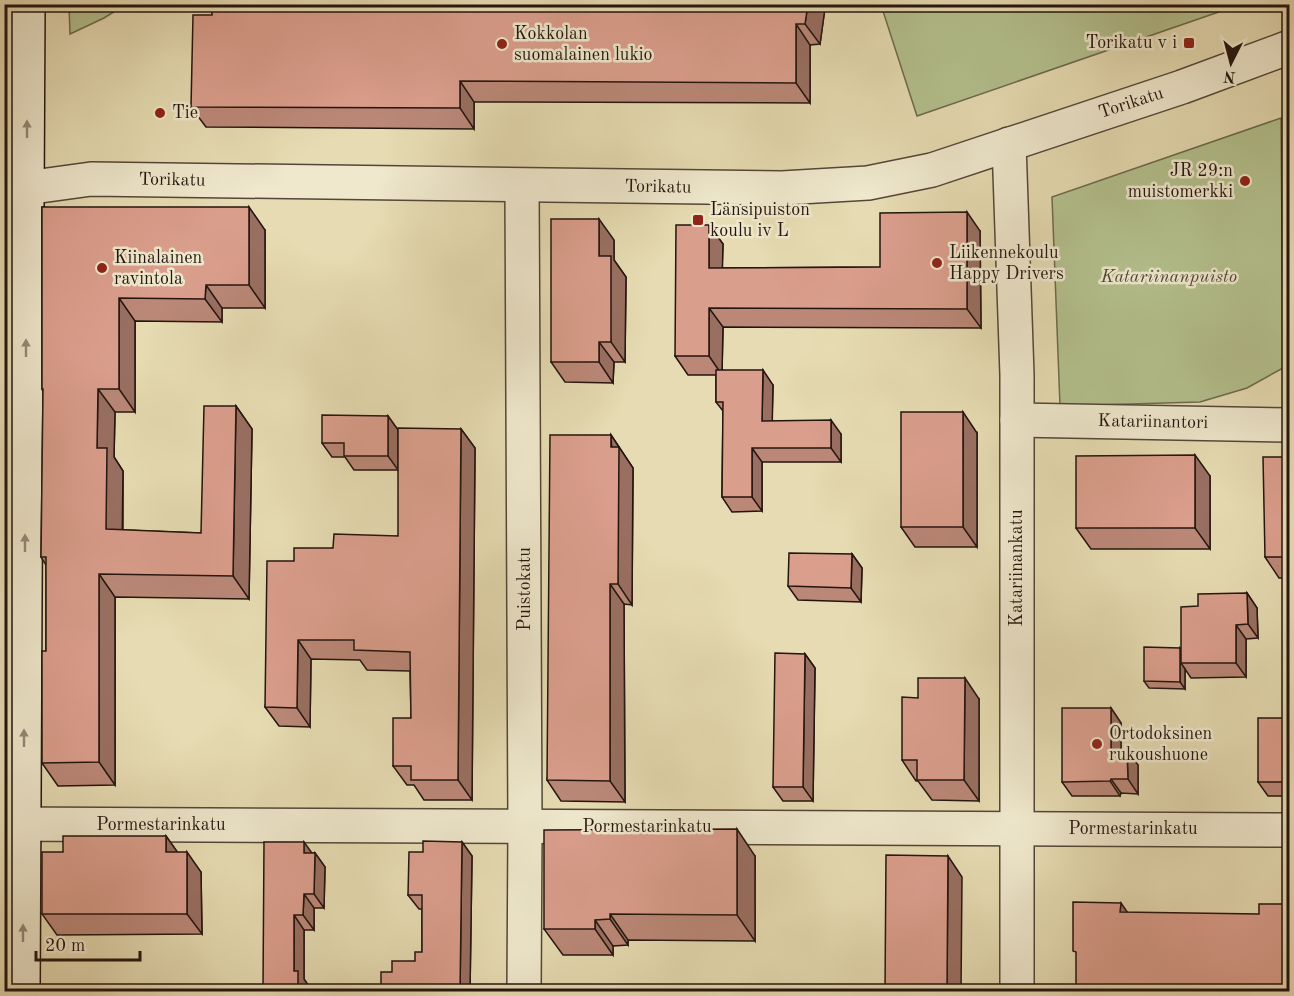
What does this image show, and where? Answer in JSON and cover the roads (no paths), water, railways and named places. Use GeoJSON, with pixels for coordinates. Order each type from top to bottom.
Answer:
{"type":"FeatureCollection","features":[{"type":"Feature","properties":{"kind":"street"},"geometry":{"type":"LineString","coordinates":[[23,992],[14,824],[16,189],[28,4]]}},
{"type":"Feature","properties":{"kind":"street","name":"Torikatu"},"geometry":{"type":"LineString","coordinates":[[16,189],[91,179],[782,188],[868,183],[932,170],[1182,87],[1290,47]]}},
{"type":"Feature","properties":{"kind":"street","name":"Katariinankatu"},"geometry":{"type":"LineString","coordinates":[[1009,144],[1017,420],[1017,992]]}},
{"type":"Feature","properties":{"kind":"street","name":"Puistokatu"},"geometry":{"type":"LineString","coordinates":[[522,186],[524,992]]}},
{"type":"Feature","properties":{"kind":"street","name":"Katariinantori"},"geometry":{"type":"LineString","coordinates":[[1017,420],[1290,425]]}},
{"type":"Feature","properties":{"kind":"street","name":"Pormestarinkatu"},"geometry":{"type":"LineString","coordinates":[[14,824],[1290,830]]}},
{"type":"Feature","properties":{"kind":"place","name":"Torikatu v i"},"geometry":{"type":"Point","coordinates":[1189,43]}},
{"type":"Feature","properties":{"kind":"place","name":"Kokkolan suomalainen lukio"},"geometry":{"type":"Point","coordinates":[502,44]}},
{"type":"Feature","properties":{"kind":"place","name":"Tie"},"geometry":{"type":"Point","coordinates":[160,113]}},
{"type":"Feature","properties":{"kind":"place","name":"JR 29:n muistomerkki"},"geometry":{"type":"Point","coordinates":[1245,181]}},
{"type":"Feature","properties":{"kind":"place","name":"Länsipuiston koulu iv L"},"geometry":{"type":"Point","coordinates":[698,220]}},
{"type":"Feature","properties":{"kind":"place","name":"Liikennekoulu Happy Drivers"},"geometry":{"type":"Point","coordinates":[937,263]}},
{"type":"Feature","properties":{"kind":"place","name":"Kiinalainen ravintola"},"geometry":{"type":"Point","coordinates":[102,268]}},
{"type":"Feature","properties":{"kind":"place","name":"Ortodoksinen rukoushuone"},"geometry":{"type":"Point","coordinates":[1097,744]}},
{"type":"Feature","properties":{"kind":"park label","name":"Katariinanpuisto"},"geometry":{"type":"Point","coordinates":[1169,277]}}]}
